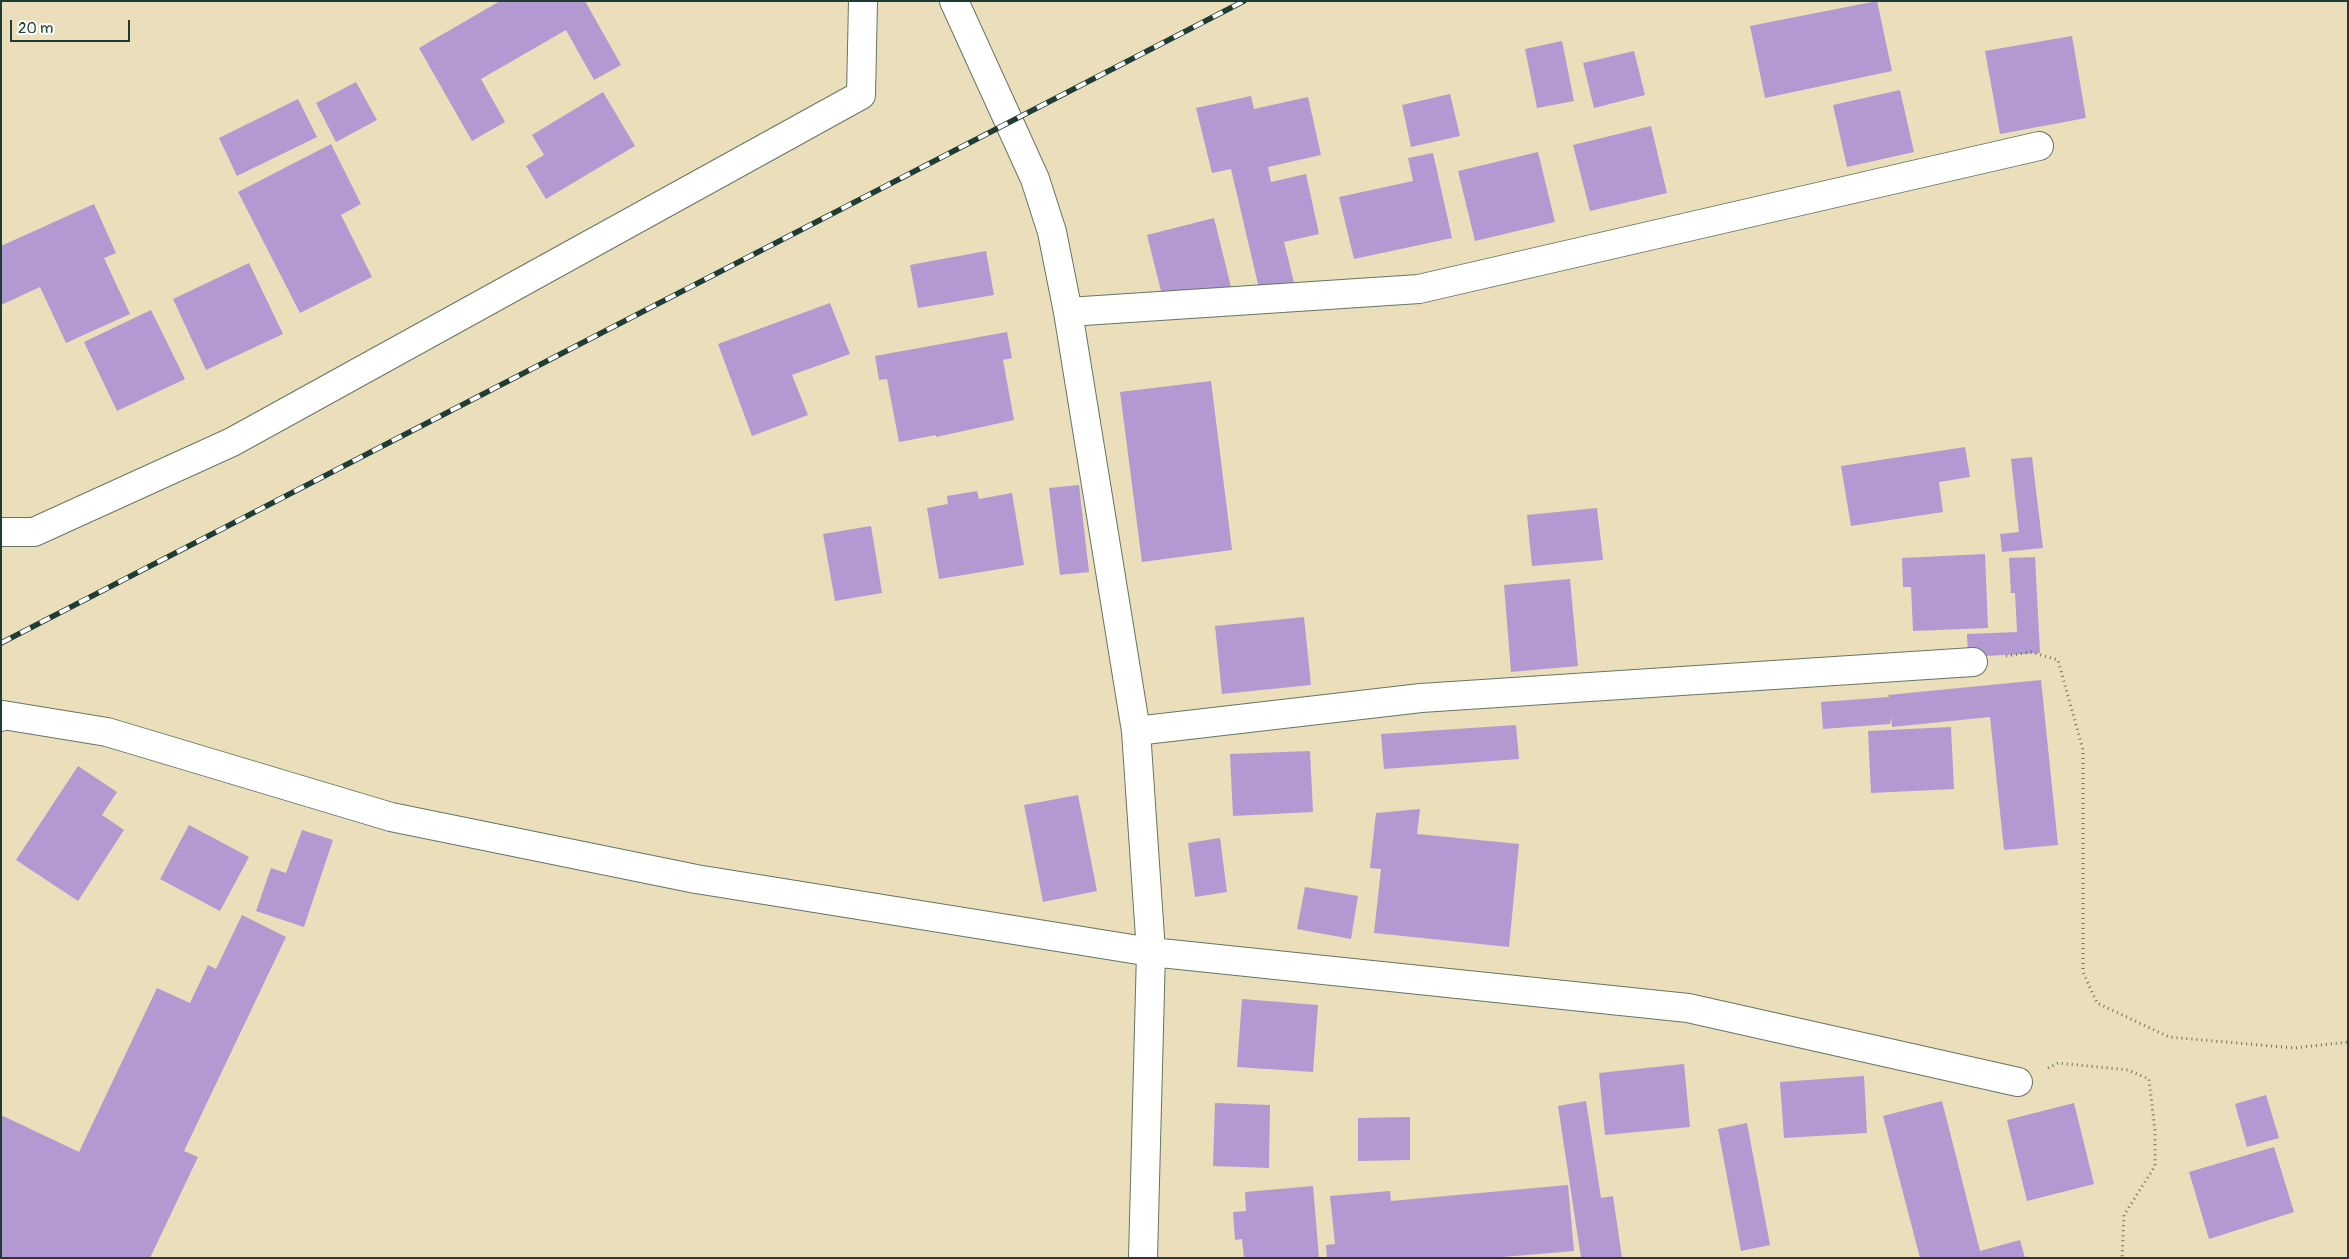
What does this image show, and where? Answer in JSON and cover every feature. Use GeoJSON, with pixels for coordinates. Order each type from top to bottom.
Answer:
{"type":"FeatureCollection","features":[{"type":"Feature","properties":{"kind":"street"},"geometry":{"type":"LineString","coordinates":[[1,532],[34,532],[232,442],[861,94],[863,1]]}},
{"type":"Feature","properties":{"kind":"street"},"geometry":{"type":"LineString","coordinates":[[954,1],[1035,179],[1052,232],[1068,312],[1136,730],[1152,952],[1143,1258]]}},
{"type":"Feature","properties":{"kind":"street"},"geometry":{"type":"LineString","coordinates":[[1068,312],[1418,289],[2039,146]]}},
{"type":"Feature","properties":{"kind":"street"},"geometry":{"type":"LineString","coordinates":[[1136,730],[1421,698],[1973,662]]}},
{"type":"Feature","properties":{"kind":"street"},"geometry":{"type":"LineString","coordinates":[[1,717],[3,715],[107,732],[400,819],[696,879],[1152,952],[1688,1008],[2018,1082]]}},
{"type":"Feature","properties":{"kind":"path"},"geometry":{"type":"LineString","coordinates":[[1973,662],[2031,652],[2058,660],[2083,750],[2083,972],[2097,1003],[2169,1037],[2294,1048],[2348,1042]]}},
{"type":"Feature","properties":{"kind":"path"},"geometry":{"type":"LineString","coordinates":[[2018,1082],[2058,1063],[2128,1070],[2149,1079],[2156,1131],[2156,1166],[2124,1215],[2122,1258]]}},
{"type":"Feature","properties":{"kind":"building"},"geometry":{"type":"Polygon","coordinates":[[[500,1],[585,1],[621,65],[594,80],[566,30],[481,79],[505,122],[472,141],[419,48],[500,1]]]}},
{"type":"Feature","properties":{"kind":"building"},"geometry":{"type":"Polygon","coordinates":[[[1877,1],[1892,71],[1765,98],[1750,26],[1877,1]]]}},
{"type":"Feature","properties":{"kind":"building"},"geometry":{"type":"Polygon","coordinates":[[[2072,36],[2086,118],[2000,134],[1985,51],[2072,36]]]}},
{"type":"Feature","properties":{"kind":"building"},"geometry":{"type":"Polygon","coordinates":[[[1562,41],[1574,101],[1537,108],[1525,49],[1562,41]]]}},
{"type":"Feature","properties":{"kind":"building"},"geometry":{"type":"Polygon","coordinates":[[[1634,51],[1645,95],[1594,108],[1583,63],[1634,51]]]}},
{"type":"Feature","properties":{"kind":"building"},"geometry":{"type":"Polygon","coordinates":[[[356,82],[377,120],[336,142],[316,103],[356,82]]]}},
{"type":"Feature","properties":{"kind":"building"},"geometry":{"type":"Polygon","coordinates":[[[1900,90],[1914,152],[1847,167],[1833,105],[1900,90]]]}},
{"type":"Feature","properties":{"kind":"building"},"geometry":{"type":"Polygon","coordinates":[[[603,92],[635,146],[546,199],[526,166],[544,155],[532,135],[603,92]]]}},
{"type":"Feature","properties":{"kind":"building"},"geometry":{"type":"Polygon","coordinates":[[[1450,94],[1460,136],[1411,147],[1402,105],[1450,94]]]}},
{"type":"Feature","properties":{"kind":"building"},"geometry":{"type":"Polygon","coordinates":[[[1251,96],[1254,109],[1308,97],[1321,155],[1268,167],[1271,182],[1306,174],[1319,234],[1284,242],[1300,307],[1265,314],[1231,169],[1212,173],[1196,108],[1251,96]]]}},
{"type":"Feature","properties":{"kind":"building"},"geometry":{"type":"Polygon","coordinates":[[[298,99],[317,137],[237,176],[219,138],[298,99]]]}},
{"type":"Feature","properties":{"kind":"building"},"geometry":{"type":"Polygon","coordinates":[[[1651,126],[1667,193],[1590,211],[1573,145],[1651,126]]]}},
{"type":"Feature","properties":{"kind":"building"},"geometry":{"type":"Polygon","coordinates":[[[331,144],[361,204],[341,215],[372,277],[300,313],[238,192],[331,144]]]}},
{"type":"Feature","properties":{"kind":"building"},"geometry":{"type":"Polygon","coordinates":[[[1538,152],[1555,222],[1475,241],[1458,171],[1538,152]]]}},
{"type":"Feature","properties":{"kind":"building"},"geometry":{"type":"Polygon","coordinates":[[[1433,153],[1452,238],[1354,259],[1339,197],[1413,181],[1408,158],[1433,153]]]}},
{"type":"Feature","properties":{"kind":"building"},"geometry":{"type":"Polygon","coordinates":[[[94,204],[116,253],[104,258],[130,314],[66,343],[40,287],[1,305],[1,246],[94,204]]]}},
{"type":"Feature","properties":{"kind":"building"},"geometry":{"type":"Polygon","coordinates":[[[1214,218],[1231,287],[1164,303],[1147,235],[1214,218]]]}},
{"type":"Feature","properties":{"kind":"building"},"geometry":{"type":"Polygon","coordinates":[[[986,251],[994,295],[918,308],[910,265],[986,251]]]}},
{"type":"Feature","properties":{"kind":"building"},"geometry":{"type":"Polygon","coordinates":[[[249,263],[283,334],[206,370],[173,299],[249,263]]]}},
{"type":"Feature","properties":{"kind":"building"},"geometry":{"type":"Polygon","coordinates":[[[830,303],[850,354],[792,375],[808,415],[752,436],[718,344],[830,303]]]}},
{"type":"Feature","properties":{"kind":"building"},"geometry":{"type":"Polygon","coordinates":[[[151,310],[185,379],[117,411],[84,342],[151,310]]]}},
{"type":"Feature","properties":{"kind":"building"},"geometry":{"type":"Polygon","coordinates":[[[1007,332],[1012,358],[1003,360],[1014,420],[936,437],[936,435],[899,442],[887,379],[879,380],[875,356],[1007,332]]]}},
{"type":"Feature","properties":{"kind":"building"},"geometry":{"type":"Polygon","coordinates":[[[1211,381],[1232,550],[1142,562],[1120,392],[1211,381]]]}},
{"type":"Feature","properties":{"kind":"building"},"geometry":{"type":"Polygon","coordinates":[[[1965,447],[1970,477],[1939,482],[1943,512],[1851,526],[1841,466],[1965,447]]]}},
{"type":"Feature","properties":{"kind":"building"},"geometry":{"type":"Polygon","coordinates":[[[2032,457],[2043,548],[2002,552],[2000,534],[2019,532],[2011,459],[2032,457]]]}},
{"type":"Feature","properties":{"kind":"building"},"geometry":{"type":"Polygon","coordinates":[[[1079,485],[1089,572],[1060,575],[1049,488],[1079,485]]]}},
{"type":"Feature","properties":{"kind":"building"},"geometry":{"type":"Polygon","coordinates":[[[977,491],[979,499],[1012,493],[1024,565],[939,579],[927,508],[948,504],[947,496],[977,491]]]}},
{"type":"Feature","properties":{"kind":"building"},"geometry":{"type":"Polygon","coordinates":[[[1597,508],[1603,560],[1532,566],[1527,515],[1597,508]]]}},
{"type":"Feature","properties":{"kind":"building"},"geometry":{"type":"Polygon","coordinates":[[[871,526],[882,593],[835,601],[823,534],[871,526]]]}},
{"type":"Feature","properties":{"kind":"building"},"geometry":{"type":"Polygon","coordinates":[[[1985,554],[1988,628],[1913,631],[1911,587],[1903,587],[1902,558],[1985,554]]]}},
{"type":"Feature","properties":{"kind":"building"},"geometry":{"type":"Polygon","coordinates":[[[2035,557],[2040,653],[1968,657],[1967,634],[2017,632],[2015,593],[2011,593],[2009,558],[2035,557]]]}},
{"type":"Feature","properties":{"kind":"building"},"geometry":{"type":"Polygon","coordinates":[[[1570,579],[1578,666],[1511,672],[1504,585],[1570,579]]]}},
{"type":"Feature","properties":{"kind":"building"},"geometry":{"type":"Polygon","coordinates":[[[1304,617],[1311,685],[1222,694],[1215,626],[1304,617]]]}},
{"type":"Feature","properties":{"kind":"building"},"geometry":{"type":"Polygon","coordinates":[[[2041,680],[2058,845],[2004,850],[1990,717],[1892,727],[1891,717],[1890,724],[1823,729],[1821,702],[1889,697],[1888,695],[2041,680]]]}},
{"type":"Feature","properties":{"kind":"building"},"geometry":{"type":"Polygon","coordinates":[[[1516,725],[1519,759],[1384,769],[1381,734],[1516,725]]]}},
{"type":"Feature","properties":{"kind":"building"},"geometry":{"type":"Polygon","coordinates":[[[1951,727],[1954,789],[1871,793],[1868,731],[1951,727]]]}},
{"type":"Feature","properties":{"kind":"building"},"geometry":{"type":"Polygon","coordinates":[[[1310,751],[1313,812],[1233,816],[1230,754],[1310,751]]]}},
{"type":"Feature","properties":{"kind":"building"},"geometry":{"type":"Polygon","coordinates":[[[78,766],[117,792],[102,815],[124,830],[78,901],[16,860],[78,766]]]}},
{"type":"Feature","properties":{"kind":"building"},"geometry":{"type":"Polygon","coordinates":[[[1078,795],[1097,891],[1043,902],[1024,805],[1078,795]]]}},
{"type":"Feature","properties":{"kind":"building"},"geometry":{"type":"Polygon","coordinates":[[[1420,809],[1417,834],[1519,844],[1509,947],[1374,933],[1381,869],[1370,868],[1376,813],[1420,809]]]}},
{"type":"Feature","properties":{"kind":"building"},"geometry":{"type":"Polygon","coordinates":[[[189,825],[249,857],[220,911],[160,879],[189,825]]]}},
{"type":"Feature","properties":{"kind":"building"},"geometry":{"type":"Polygon","coordinates":[[[302,830],[333,840],[304,927],[256,911],[271,868],[286,873],[302,830]]]}},
{"type":"Feature","properties":{"kind":"building"},"geometry":{"type":"Polygon","coordinates":[[[1220,838],[1227,892],[1195,897],[1188,843],[1220,838]]]}},
{"type":"Feature","properties":{"kind":"building"},"geometry":{"type":"Polygon","coordinates":[[[1305,887],[1358,896],[1351,939],[1297,929],[1305,887]]]}},
{"type":"Feature","properties":{"kind":"building"},"geometry":{"type":"Polygon","coordinates":[[[242,915],[286,937],[184,1151],[198,1157],[150,1258],[1,1258],[1,1115],[79,1152],[157,988],[190,1003],[208,965],[216,969],[242,915]]]}},
{"type":"Feature","properties":{"kind":"building"},"geometry":{"type":"Polygon","coordinates":[[[1242,999],[1318,1005],[1313,1072],[1237,1067],[1242,999]]]}},
{"type":"Feature","properties":{"kind":"building"},"geometry":{"type":"Polygon","coordinates":[[[1684,1064],[1690,1127],[1605,1135],[1599,1073],[1684,1064]]]}},
{"type":"Feature","properties":{"kind":"building"},"geometry":{"type":"Polygon","coordinates":[[[1864,1076],[1867,1133],[1784,1138],[1780,1082],[1864,1076]]]}},
{"type":"Feature","properties":{"kind":"building"},"geometry":{"type":"Polygon","coordinates":[[[2266,1095],[2279,1138],[2247,1147],[2235,1104],[2266,1095]]]}},
{"type":"Feature","properties":{"kind":"building"},"geometry":{"type":"Polygon","coordinates":[[[1586,1101],[1601,1198],[1613,1196],[1622,1258],[1581,1258],[1558,1106],[1586,1101]]]}},
{"type":"Feature","properties":{"kind":"building"},"geometry":{"type":"Polygon","coordinates":[[[1942,1101],[1980,1251],[2020,1240],[2025,1258],[1920,1258],[1883,1116],[1942,1101]]]}},
{"type":"Feature","properties":{"kind":"building"},"geometry":{"type":"Polygon","coordinates":[[[1215,1103],[1270,1105],[1269,1168],[1213,1166],[1215,1103]]]}},
{"type":"Feature","properties":{"kind":"building"},"geometry":{"type":"Polygon","coordinates":[[[2074,1103],[2094,1184],[2027,1201],[2007,1120],[2074,1103]]]}},
{"type":"Feature","properties":{"kind":"building"},"geometry":{"type":"Polygon","coordinates":[[[1410,1117],[1410,1160],[1358,1161],[1358,1118],[1410,1117]]]}},
{"type":"Feature","properties":{"kind":"building"},"geometry":{"type":"Polygon","coordinates":[[[1747,1123],[1770,1245],[1741,1251],[1718,1129],[1747,1123]]]}},
{"type":"Feature","properties":{"kind":"building"},"geometry":{"type":"Polygon","coordinates":[[[2274,1147],[2294,1212],[2209,1239],[2189,1172],[2274,1147]]]}},
{"type":"Feature","properties":{"kind":"building"},"geometry":{"type":"Polygon","coordinates":[[[1568,1185],[1574,1251],[1490,1258],[1327,1258],[1326,1245],[1335,1244],[1330,1196],[1390,1191],[1391,1201],[1568,1185]]]}},
{"type":"Feature","properties":{"kind":"building"},"geometry":{"type":"Polygon","coordinates":[[[1313,1186],[1319,1258],[1244,1258],[1242,1239],[1235,1240],[1233,1212],[1246,1211],[1245,1192],[1313,1186]]]}},
{"type":"Feature","properties":{"kind":"railway"},"geometry":{"type":"LineString","coordinates":[[1,643],[1244,1]]}}]}
